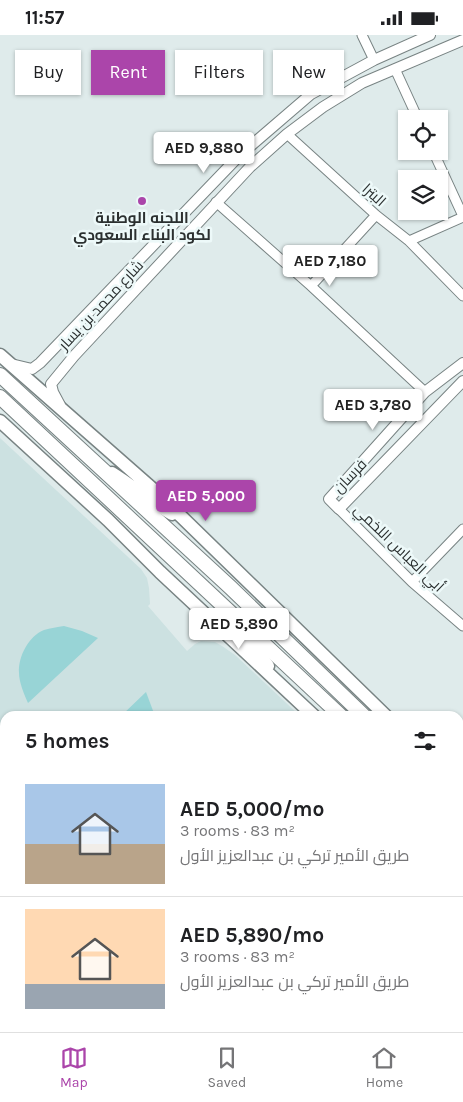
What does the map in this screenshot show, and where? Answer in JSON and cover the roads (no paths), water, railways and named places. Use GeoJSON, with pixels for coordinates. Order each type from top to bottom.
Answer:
{"type":"FeatureCollection","features":[{"type":"Feature","properties":{"kind":"main road"},"geometry":{"type":"LineString","coordinates":[[4,360],[156,492],[381,711]]}},
{"type":"Feature","properties":{"kind":"main road"},"geometry":{"type":"LineString","coordinates":[[0,375],[230,587],[359,711]]}},
{"type":"Feature","properties":{"kind":"main road"},"geometry":{"type":"LineString","coordinates":[[0,397],[336,711]]}},
{"type":"Feature","properties":{"kind":"main road"},"geometry":{"type":"LineString","coordinates":[[0,421],[108,520],[160,572],[309,711]]}},
{"type":"Feature","properties":{"kind":"main road"},"geometry":{"type":"LineString","coordinates":[[98,465],[128,483],[156,505],[189,524]]}},
{"type":"Feature","properties":{"kind":"main road"},"geometry":{"type":"LineString","coordinates":[[225,607],[264,658],[275,679]]}},
{"type":"Feature","properties":{"kind":"street"},"geometry":{"type":"LineString","coordinates":[[362,35],[374,60]]}},
{"type":"Feature","properties":{"kind":"street","name":"شارع محمد بن يسار"},"geometry":{"type":"LineString","coordinates":[[4,360],[32,369],[40,363],[240,155],[311,94],[374,60],[430,35]]}},
{"type":"Feature","properties":{"kind":"street","name":"شارع محمد بن يسار"},"geometry":{"type":"LineString","coordinates":[[64,412],[53,392],[51,384],[74,356],[250,167],[287,135],[324,107],[362,83],[463,40]]}},
{"type":"Feature","properties":{"kind":"street"},"geometry":{"type":"LineString","coordinates":[[395,69],[414,110]]}},
{"type":"Feature","properties":{"kind":"street","name":"البترا"},"geometry":{"type":"LineString","coordinates":[[287,135],[376,215],[409,241],[463,296]]}},
{"type":"Feature","properties":{"kind":"street"},"geometry":{"type":"LineString","coordinates":[[409,241],[463,217],[437,160]]}},
{"type":"Feature","properties":{"kind":"street"},"geometry":{"type":"LineString","coordinates":[[216,202],[311,285],[425,392]]}},
{"type":"Feature","properties":{"kind":"street"},"geometry":{"type":"LineString","coordinates":[[311,285],[376,215]]}},
{"type":"Feature","properties":{"kind":"street"},"geometry":{"type":"LineString","coordinates":[[58,343],[54,357],[60,364],[74,356]]}},
{"type":"Feature","properties":{"kind":"street"},"geometry":{"type":"LineString","coordinates":[[459,366],[461,386]]}},
{"type":"Feature","properties":{"kind":"street","name":"فرسان"},"geometry":{"type":"LineString","coordinates":[[459,366],[425,392],[329,499],[339,509],[461,386]]}},
{"type":"Feature","properties":{"kind":"street","name":"أبي العباس اللخمي"},"geometry":{"type":"LineString","coordinates":[[339,509],[412,582],[463,626]]}},
{"type":"Feature","properties":{"kind":"street"},"geometry":{"type":"LineString","coordinates":[[412,582],[463,529]]}},
{"type":"Feature","properties":{"kind":"place","name":"اللجنه الوطنية لكود البناء السعودي"},"geometry":{"type":"Point","coordinates":[142,201]}}]}
